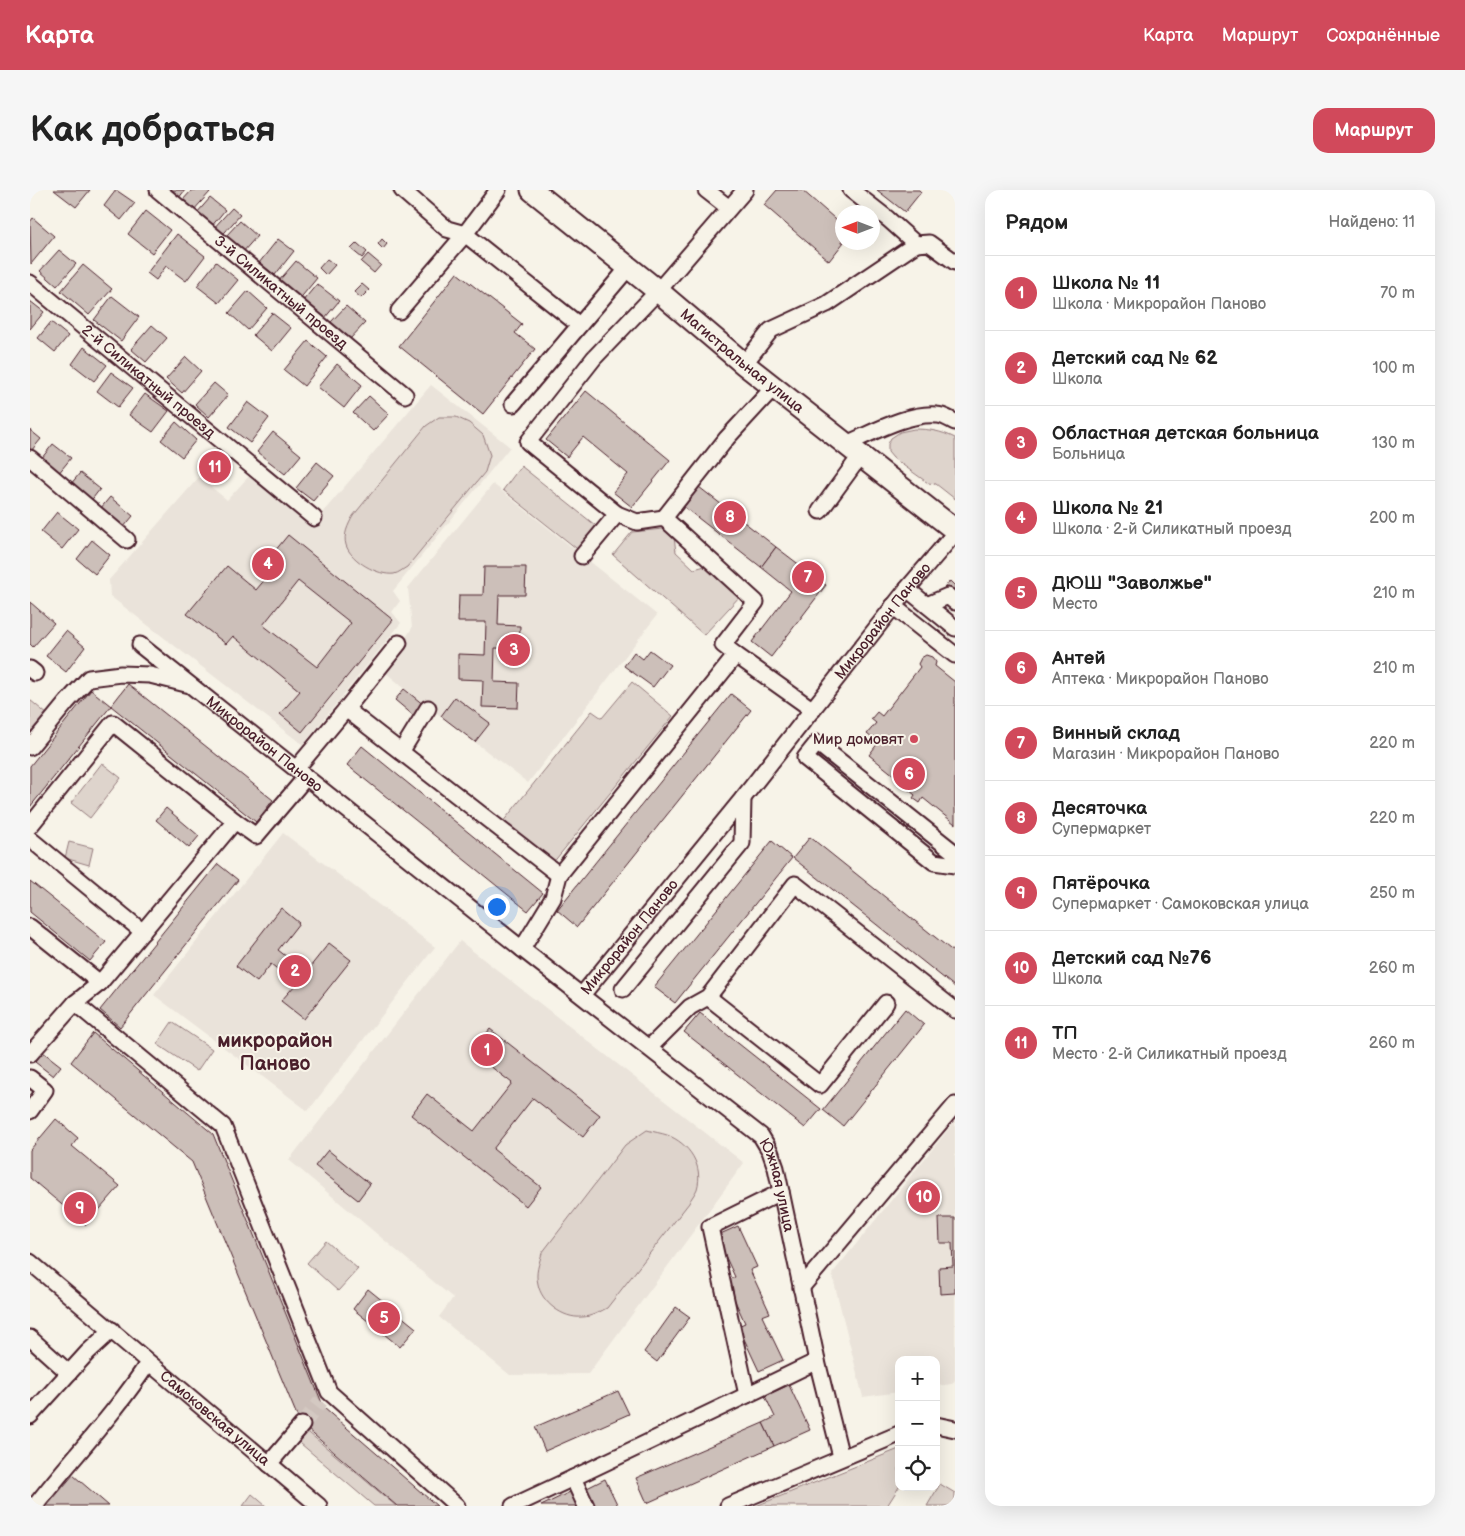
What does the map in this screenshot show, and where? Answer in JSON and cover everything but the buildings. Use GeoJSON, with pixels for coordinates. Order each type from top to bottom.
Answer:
{"type":"FeatureCollection","features":[{"type":"Feature","properties":{"kind":"highway","name":"Магистральная улица"},"geometry":{"type":"LineString","coordinates":[[532,190],[658,291],[773,388],[955,532]]}},
{"type":"Feature","properties":{"kind":"street","name":"3-й Силикатный проезд"},"geometry":{"type":"LineString","coordinates":[[158,190],[405,395]]}},
{"type":"Feature","properties":{"kind":"street"},"geometry":{"type":"LineString","coordinates":[[402,190],[446,229],[465,234],[579,325]]}},
{"type":"Feature","properties":{"kind":"street"},"geometry":{"type":"LineString","coordinates":[[399,312],[465,234],[498,190]]}},
{"type":"Feature","properties":{"kind":"street"},"geometry":{"type":"LineString","coordinates":[[706,190],[729,208]]}},
{"type":"Feature","properties":{"kind":"street"},"geometry":{"type":"LineString","coordinates":[[745,190],[658,291],[594,358],[528,442],[618,514],[637,522],[664,518],[727,438],[773,388]]}},
{"type":"Feature","properties":{"kind":"street"},"geometry":{"type":"LineString","coordinates":[[851,190],[916,244]]}},
{"type":"Feature","properties":{"kind":"street"},"geometry":{"type":"LineString","coordinates":[[744,364],[771,330],[827,304],[916,244],[929,243],[955,262]]}},
{"type":"Feature","properties":{"kind":"street"},"geometry":{"type":"LineString","coordinates":[[513,404],[628,268]]}},
{"type":"Feature","properties":{"kind":"street","name":"2-й Силикатный проезд"},"geometry":{"type":"LineString","coordinates":[[30,283],[314,518]]}},
{"type":"Feature","properties":{"kind":"street"},"geometry":{"type":"LineString","coordinates":[[820,511],[853,450],[890,425],[923,414],[940,415],[955,421]]}},
{"type":"Feature","properties":{"kind":"street"},"geometry":{"type":"LineString","coordinates":[[30,458],[127,540]]}},
{"type":"Feature","properties":{"kind":"street"},"geometry":{"type":"LineString","coordinates":[[582,556],[618,514]]}},
{"type":"Feature","properties":{"kind":"street"},"geometry":{"type":"LineString","coordinates":[[664,518],[756,602],[723,645],[813,710]]}},
{"type":"Feature","properties":{"kind":"street","name":"Микрорайон Паново"},"geometry":{"type":"LineString","coordinates":[[140,645],[582,995],[743,798],[907,589],[955,532]]}},
{"type":"Feature","properties":{"kind":"street"},"geometry":{"type":"LineString","coordinates":[[907,589],[955,628]]}},
{"type":"Feature","properties":{"kind":"street"},"geometry":{"type":"LineString","coordinates":[[927,605],[948,596],[955,602]]}},
{"type":"Feature","properties":{"kind":"street"},"geometry":{"type":"LineString","coordinates":[[894,606],[955,655]]}},
{"type":"Feature","properties":{"kind":"street"},"geometry":{"type":"LineString","coordinates":[[30,826],[113,723],[256,836],[346,709],[399,643]]}},
{"type":"Feature","properties":{"kind":"street"},"geometry":{"type":"LineString","coordinates":[[522,949],[553,898],[559,875],[736,655]]}},
{"type":"Feature","properties":{"kind":"street"},"geometry":{"type":"LineString","coordinates":[[30,748],[89,678],[121,674],[150,675],[192,685]]}},
{"type":"Feature","properties":{"kind":"street"},"geometry":{"type":"LineString","coordinates":[[402,752],[428,708]]}},
{"type":"Feature","properties":{"kind":"street"},"geometry":{"type":"LineString","coordinates":[[346,709],[559,875]]}},
{"type":"Feature","properties":{"kind":"street"},"geometry":{"type":"LineString","coordinates":[[800,726],[817,743],[955,853]]}},
{"type":"Feature","properties":{"kind":"street"},"geometry":{"type":"LineString","coordinates":[[817,743],[805,758],[934,862],[955,865]]}},
{"type":"Feature","properties":{"kind":"street"},"geometry":{"type":"LineString","coordinates":[[623,989],[742,843],[743,798]]}},
{"type":"Feature","properties":{"kind":"street"},"geometry":{"type":"LineString","coordinates":[[30,1054],[75,1003],[100,983],[235,821]]}},
{"type":"Feature","properties":{"kind":"street"},"geometry":{"type":"LineString","coordinates":[[30,839],[143,932]]}},
{"type":"Feature","properties":{"kind":"street"},"geometry":{"type":"LineString","coordinates":[[649,1048],[690,1007],[708,997],[794,884],[955,1010]]}},
{"type":"Feature","properties":{"kind":"street"},"geometry":{"type":"LineString","coordinates":[[30,927],[100,983]]}},
{"type":"Feature","properties":{"kind":"street","name":"Южная улица"},"geometry":{"type":"LineString","coordinates":[[582,995],[761,1136],[770,1151],[776,1168],[817,1361],[841,1458]]}},
{"type":"Feature","properties":{"kind":"street"},"geometry":{"type":"LineString","coordinates":[[708,997],[820,1085],[886,1003]]}},
{"type":"Feature","properties":{"kind":"street"},"geometry":{"type":"LineString","coordinates":[[75,1003],[223,1126],[325,1396],[456,1506]]}},
{"type":"Feature","properties":{"kind":"street"},"geometry":{"type":"LineString","coordinates":[[30,1078],[45,1090],[30,1111]]}},
{"type":"Feature","properties":{"kind":"street"},"geometry":{"type":"LineString","coordinates":[[801,1288],[955,1105]]}},
{"type":"Feature","properties":{"kind":"street"},"geometry":{"type":"LineString","coordinates":[[747,1395],[710,1227],[781,1192]]}},
{"type":"Feature","properties":{"kind":"street","name":"Самоковская улица"},"geometry":{"type":"LineString","coordinates":[[30,1262],[319,1506]]}},
{"type":"Feature","properties":{"kind":"street"},"geometry":{"type":"LineString","coordinates":[[30,1416],[88,1352],[112,1330]]}},
{"type":"Feature","properties":{"kind":"street"},"geometry":{"type":"LineString","coordinates":[[30,1338],[69,1373]]}},
{"type":"Feature","properties":{"kind":"street"},"geometry":{"type":"LineString","coordinates":[[513,1506],[817,1361]]}},
{"type":"Feature","properties":{"kind":"street"},"geometry":{"type":"LineString","coordinates":[[35,1506],[64,1468],[132,1389],[148,1363]]}},
{"type":"Feature","properties":{"kind":"street"},"geometry":{"type":"LineString","coordinates":[[269,1464],[302,1425]]}},
{"type":"Feature","properties":{"kind":"street"},"geometry":{"type":"LineString","coordinates":[[940,1426],[955,1429]]}},
{"type":"Feature","properties":{"kind":"street"},"geometry":{"type":"LineString","coordinates":[[728,1506],[895,1436]]}},
{"type":"Feature","properties":{"kind":"street"},"geometry":{"type":"LineString","coordinates":[[573,1478],[586,1506]]}},
{"type":"Feature","properties":{"kind":"shaded area"},"geometry":{"type":"Polygon","coordinates":[[[431,385],[510,447],[393,591],[400,601],[392,612],[401,623],[303,745],[110,596],[109,580],[199,477],[227,500],[251,474],[312,525],[431,385]]]}},
{"type":"Feature","properties":{"kind":"shaded area"},"geometry":{"type":"Polygon","coordinates":[[[439,417],[456,417],[469,423],[483,435],[490,455],[485,472],[407,567],[394,574],[380,573],[353,557],[345,541],[348,526],[353,516],[426,426],[439,417]]]}},
{"type":"Feature","properties":{"kind":"shaded area"},"geometry":{"type":"Polygon","coordinates":[[[914,429],[935,431],[955,438],[955,499],[936,484],[928,483],[893,458],[888,452],[888,444],[891,438],[900,432],[914,429]]]}},
{"type":"Feature","properties":{"kind":"shaded area"},"geometry":{"type":"Polygon","coordinates":[[[521,466],[600,529],[581,552],[503,490],[521,466]]]}},
{"type":"Feature","properties":{"kind":"shaded area"},"geometry":{"type":"Polygon","coordinates":[[[493,484],[657,615],[528,783],[424,705],[384,671],[412,628],[408,588],[493,484]]]}},
{"type":"Feature","properties":{"kind":"shaded area"},"geometry":{"type":"Polygon","coordinates":[[[663,529],[674,537],[676,552],[694,569],[709,565],[741,595],[704,635],[613,555],[632,532],[663,529]]]}},
{"type":"Feature","properties":{"kind":"shaded area"},"geometry":{"type":"Polygon","coordinates":[[[632,682],[673,716],[552,864],[502,823],[592,711],[602,718],[632,682]]]}},
{"type":"Feature","properties":{"kind":"shaded area"},"geometry":{"type":"Polygon","coordinates":[[[30,700],[48,715],[30,736],[30,700]]]}},
{"type":"Feature","properties":{"kind":"shaded area"},"geometry":{"type":"Polygon","coordinates":[[[102,763],[121,778],[90,818],[71,803],[102,763]]]}},
{"type":"Feature","properties":{"kind":"shaded area"},"geometry":{"type":"Polygon","coordinates":[[[283,833],[435,947],[308,1111],[154,995],[283,833]]]}},
{"type":"Feature","properties":{"kind":"shaded area"},"geometry":{"type":"Polygon","coordinates":[[[69,842],[93,848],[89,865],[65,858],[69,842]]]}},
{"type":"Feature","properties":{"kind":"shaded area"},"geometry":{"type":"Polygon","coordinates":[[[460,941],[744,1163],[588,1374],[510,1375],[439,1317],[453,1298],[289,1160],[460,941]]]}},
{"type":"Feature","properties":{"kind":"shaded area"},"geometry":{"type":"Polygon","coordinates":[[[172,1022],[212,1049],[197,1071],[157,1044],[172,1022]]]}},
{"type":"Feature","properties":{"kind":"shaded area"},"geometry":{"type":"Polygon","coordinates":[[[955,1121],[955,1380],[952,1384],[940,1386],[940,1356],[895,1356],[895,1393],[863,1397],[832,1274],[955,1121]]]}},
{"type":"Feature","properties":{"kind":"shaded area"},"geometry":{"type":"Polygon","coordinates":[[[647,1130],[667,1135],[688,1150],[693,1156],[698,1172],[697,1189],[689,1203],[607,1308],[585,1317],[575,1317],[561,1312],[548,1303],[540,1291],[537,1276],[542,1253],[625,1145],[647,1130]]]}},
{"type":"Feature","properties":{"kind":"shaded area"},"geometry":{"type":"Polygon","coordinates":[[[326,1241],[358,1269],[338,1291],[307,1263],[326,1241]]]}},
{"type":"Feature","properties":{"kind":"shaded area"},"geometry":{"type":"Polygon","coordinates":[[[303,1428],[396,1506],[374,1506],[294,1438],[303,1428]]]}},
{"type":"Feature","properties":{"kind":"shaded area"},"geometry":{"type":"Polygon","coordinates":[[[895,1451],[896,1491],[887,1506],[756,1506],[895,1451]]]}},
{"type":"Feature","properties":{"kind":"shaded area"},"geometry":{"type":"Polygon","coordinates":[[[940,1484],[955,1493],[955,1506],[927,1506],[936,1491],[940,1491],[940,1484]]]}},
{"type":"Feature","properties":{"kind":"shaded area"},"geometry":{"type":"Polygon","coordinates":[[[252,1494],[266,1506],[243,1506],[252,1494]]]}},
{"type":"Feature","properties":{"kind":"tunnel"},"geometry":{"type":"LineString","coordinates":[[302,1425],[321,1401]]}},
{"type":"Feature","properties":{"kind":"place","name":"ТП"},"geometry":{"type":"Point","coordinates":[215,467]}},
{"type":"Feature","properties":{"kind":"place","name":"Десяточка"},"geometry":{"type":"Point","coordinates":[730,517]}},
{"type":"Feature","properties":{"kind":"place","name":"Школа № 21"},"geometry":{"type":"Point","coordinates":[268,564]}},
{"type":"Feature","properties":{"kind":"place","name":"Винный склад"},"geometry":{"type":"Point","coordinates":[808,577]}},
{"type":"Feature","properties":{"kind":"place","name":"Областная детская больница"},"geometry":{"type":"Point","coordinates":[514,650]}},
{"type":"Feature","properties":{"kind":"place","name":"Мир домовят"},"geometry":{"type":"Point","coordinates":[914,739]}},
{"type":"Feature","properties":{"kind":"place","name":"Антей"},"geometry":{"type":"Point","coordinates":[909,774]}},
{"type":"Feature","properties":{"kind":"place","name":"Детский сад № 62"},"geometry":{"type":"Point","coordinates":[295,971]}},
{"type":"Feature","properties":{"kind":"place","name":"Школа № 11"},"geometry":{"type":"Point","coordinates":[487,1050]}},
{"type":"Feature","properties":{"kind":"place","name":"Детский сад №76"},"geometry":{"type":"Point","coordinates":[924,1197]}},
{"type":"Feature","properties":{"kind":"place","name":"Пятёрочка"},"geometry":{"type":"Point","coordinates":[80,1208]}},
{"type":"Feature","properties":{"kind":"place","name":"ДЮШ \"Заволжье\""},"geometry":{"type":"Point","coordinates":[384,1318]}},
{"type":"Feature","properties":{"kind":"district","name":"микрорайон Паново"},"geometry":{"type":"Point","coordinates":[275,1052]}}]}
